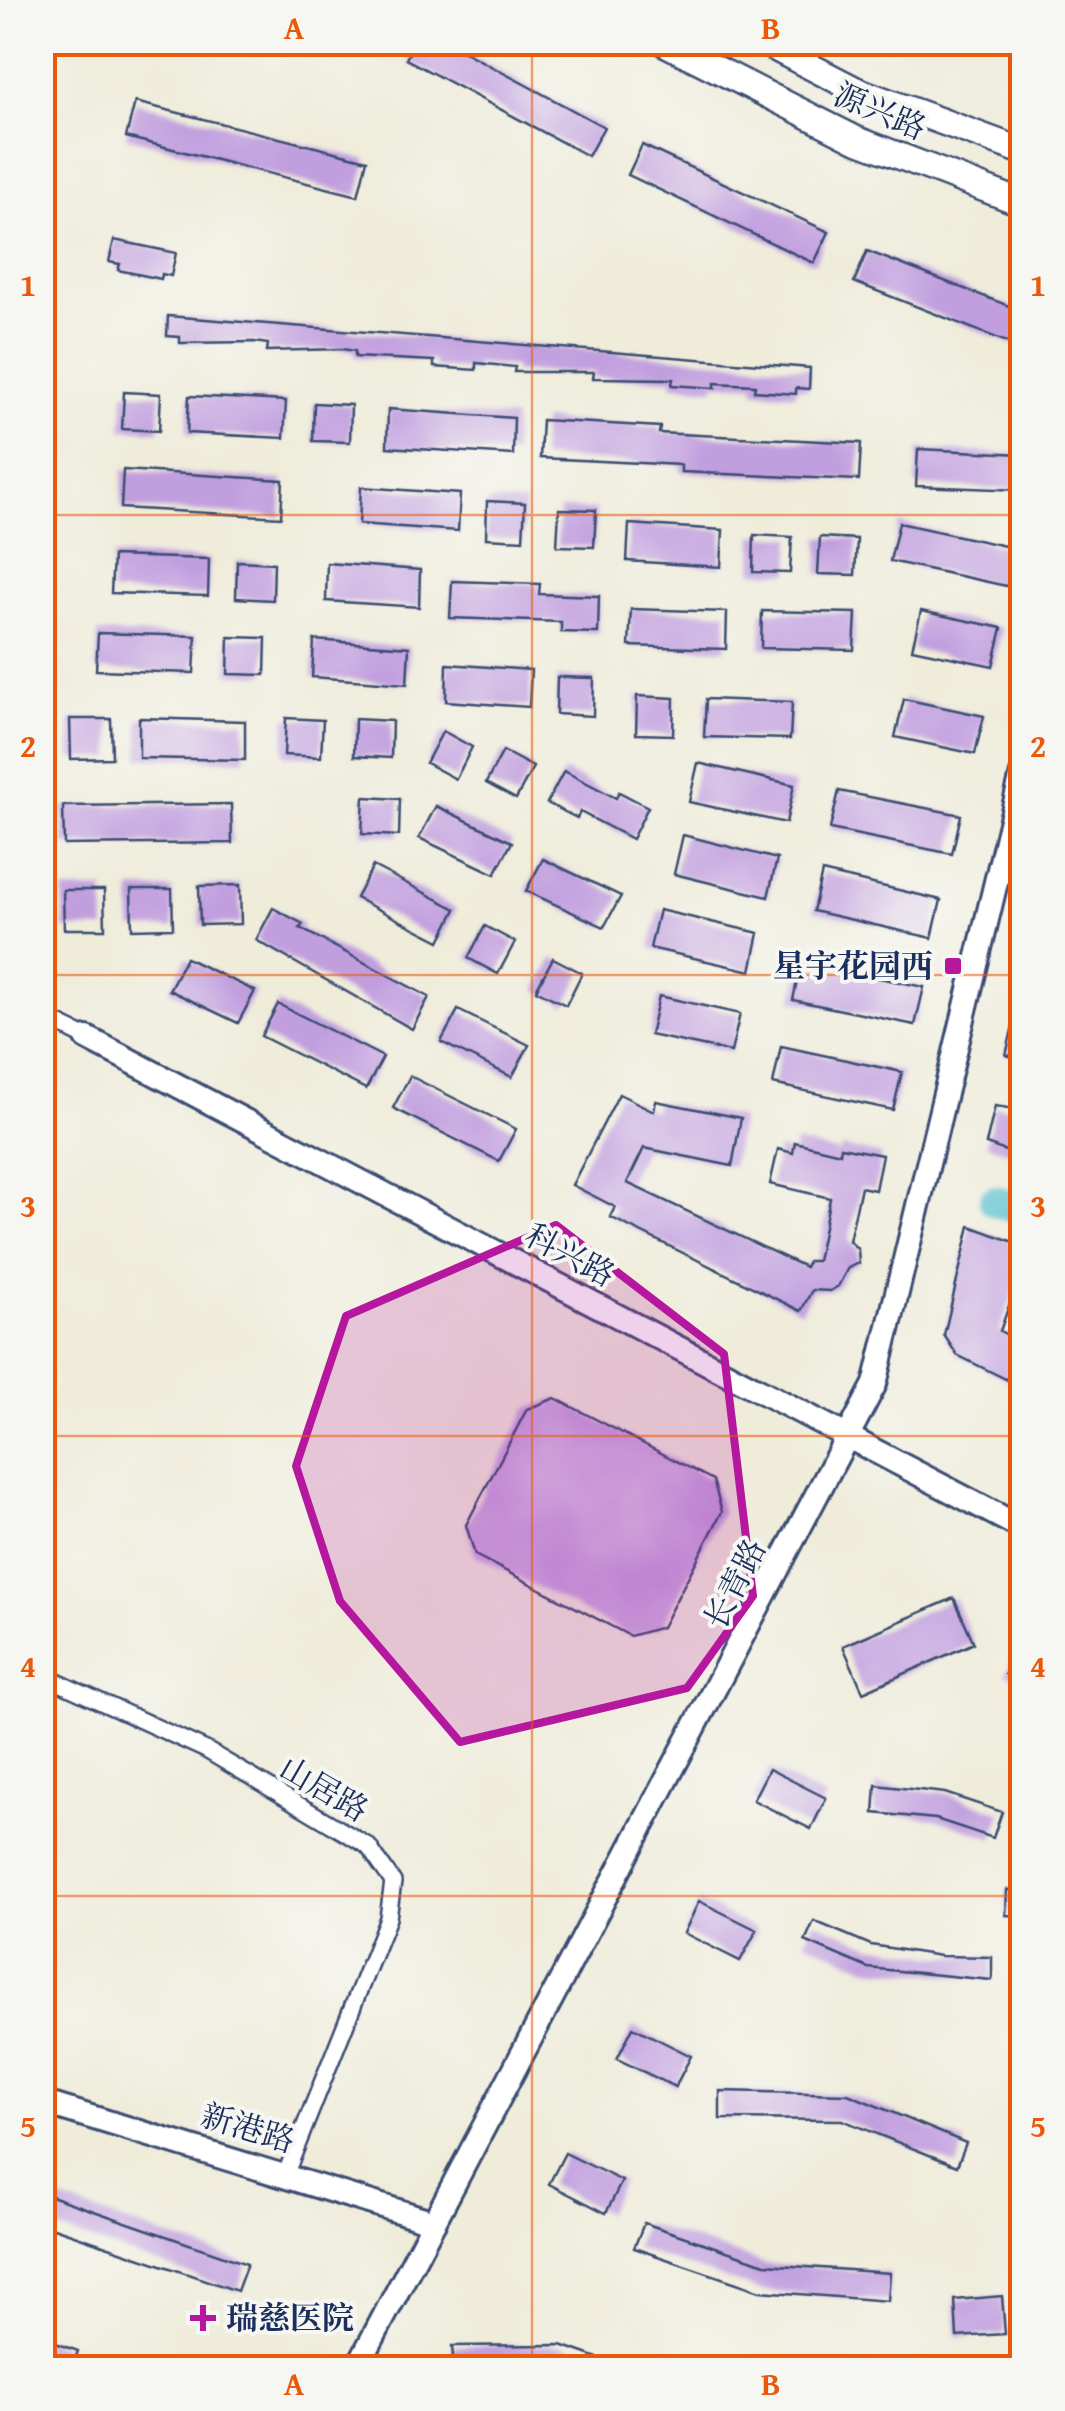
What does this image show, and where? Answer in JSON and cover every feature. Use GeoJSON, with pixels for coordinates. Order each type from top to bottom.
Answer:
{"type":"FeatureCollection","features":[{"type":"Feature","properties":{"kind":"main road","name":"源兴路"},"geometry":{"type":"LineString","coordinates":[[663,42],[854,139],[1022,203]]}},
{"type":"Feature","properties":{"kind":"main road","name":"源兴路"},"geometry":{"type":"LineString","coordinates":[[763,42],[856,90],[1022,152]]}},
{"type":"Feature","properties":{"kind":"street","name":"长青路"},"geometry":{"type":"LineString","coordinates":[[357,2368],[875,1384],[1022,774]]}},
{"type":"Feature","properties":{"kind":"street"},"geometry":{"type":"LineString","coordinates":[[42,1016],[87,1038]]}},
{"type":"Feature","properties":{"kind":"street","name":"科兴路"},"geometry":{"type":"LineString","coordinates":[[87,1038],[1022,1528]]}},
{"type":"Feature","properties":{"kind":"street","name":"山居路"},"geometry":{"type":"LineString","coordinates":[[42,1676],[206,1750],[368,1846],[393,1882],[388,1918],[286,2173]]}},
{"type":"Feature","properties":{"kind":"street","name":"新港路"},"geometry":{"type":"LineString","coordinates":[[42,2112],[55,2106],[286,2173],[434,2222]]}},
{"type":"Feature","properties":{"kind":"highlighted area"},"geometry":{"type":"Polygon","coordinates":[[[556,1225],[724,1354],[753,1596],[687,1688],[460,1742],[340,1601],[296,1466],[346,1316],[556,1225]]]}},
{"type":"Feature","properties":{"kind":"building"},"geometry":{"type":"Polygon","coordinates":[[[415,42],[446,42],[604,127],[588,156],[406,59],[415,42]]]}},
{"type":"Feature","properties":{"kind":"building"},"geometry":{"type":"Polygon","coordinates":[[[135,102],[367,160],[358,196],[126,137],[135,102]]]}},
{"type":"Feature","properties":{"kind":"building"},"geometry":{"type":"Polygon","coordinates":[[[642,145],[829,232],[814,263],[628,175],[642,145]]]}},
{"type":"Feature","properties":{"kind":"building"},"geometry":{"type":"Polygon","coordinates":[[[114,240],[176,253],[171,276],[162,274],[161,279],[118,270],[120,264],[109,262],[114,240]]]}},
{"type":"Feature","properties":{"kind":"building"},"geometry":{"type":"Polygon","coordinates":[[[867,251],[1022,311],[1022,348],[854,282],[867,251]]]}},
{"type":"Feature","properties":{"kind":"building"},"geometry":{"type":"Polygon","coordinates":[[[168,316],[810,368],[809,389],[796,388],[796,394],[754,391],[755,385],[672,385],[673,379],[593,378],[594,372],[514,372],[515,367],[476,363],[476,370],[434,367],[434,361],[355,357],[355,351],[342,349],[267,351],[268,344],[254,342],[180,343],[180,337],[167,336],[168,316]]]}},
{"type":"Feature","properties":{"kind":"building"},"geometry":{"type":"Polygon","coordinates":[[[124,392],[161,394],[159,431],[122,429],[124,392]]]}},
{"type":"Feature","properties":{"kind":"building"},"geometry":{"type":"Polygon","coordinates":[[[189,396],[286,401],[284,438],[187,433],[189,396]]]}},
{"type":"Feature","properties":{"kind":"building"},"geometry":{"type":"Polygon","coordinates":[[[314,403],[351,405],[350,442],[313,441],[314,403]]]}},
{"type":"Feature","properties":{"kind":"building"},"geometry":{"type":"Polygon","coordinates":[[[388,409],[514,418],[513,455],[387,447],[388,409]]]}},
{"type":"Feature","properties":{"kind":"building"},"geometry":{"type":"Polygon","coordinates":[[[542,420],[660,427],[659,433],[861,443],[859,480],[681,472],[681,465],[540,458],[542,420]]]}},
{"type":"Feature","properties":{"kind":"building"},"geometry":{"type":"Polygon","coordinates":[[[918,449],[1022,454],[1022,490],[916,486],[918,449]]]}},
{"type":"Feature","properties":{"kind":"building"},"geometry":{"type":"Polygon","coordinates":[[[123,470],[283,480],[281,517],[121,508],[123,470]]]}},
{"type":"Feature","properties":{"kind":"building"},"geometry":{"type":"Polygon","coordinates":[[[361,487],[460,494],[458,531],[359,524],[361,487]]]}},
{"type":"Feature","properties":{"kind":"building"},"geometry":{"type":"Polygon","coordinates":[[[487,501],[525,503],[523,540],[486,538],[487,501]]]}},
{"type":"Feature","properties":{"kind":"building"},"geometry":{"type":"Polygon","coordinates":[[[559,509],[596,510],[594,547],[557,546],[559,509]]]}},
{"type":"Feature","properties":{"kind":"building"},"geometry":{"type":"Polygon","coordinates":[[[899,523],[1019,549],[1011,587],[890,561],[899,523]]]}},
{"type":"Feature","properties":{"kind":"building"},"geometry":{"type":"Polygon","coordinates":[[[629,524],[723,530],[721,567],[627,561],[629,524]]]}},
{"type":"Feature","properties":{"kind":"building"},"geometry":{"type":"Polygon","coordinates":[[[754,535],[792,537],[790,573],[753,572],[754,535]]]}},
{"type":"Feature","properties":{"kind":"building"},"geometry":{"type":"Polygon","coordinates":[[[820,537],[857,539],[855,575],[818,574],[820,537]]]}},
{"type":"Feature","properties":{"kind":"building"},"geometry":{"type":"Polygon","coordinates":[[[113,556],[209,559],[208,596],[111,593],[113,556]]]}},
{"type":"Feature","properties":{"kind":"building"},"geometry":{"type":"Polygon","coordinates":[[[237,561],[274,563],[273,600],[236,598],[237,561]]]}},
{"type":"Feature","properties":{"kind":"building"},"geometry":{"type":"Polygon","coordinates":[[[327,563],[420,570],[419,607],[326,601],[327,563]]]}},
{"type":"Feature","properties":{"kind":"building"},"geometry":{"type":"Polygon","coordinates":[[[452,581],[540,584],[539,594],[599,596],[598,633],[561,632],[561,622],[450,618],[452,581]]]}},
{"type":"Feature","properties":{"kind":"building"},"geometry":{"type":"Polygon","coordinates":[[[631,609],[727,612],[726,649],[629,646],[631,609]]]}},
{"type":"Feature","properties":{"kind":"building"},"geometry":{"type":"Polygon","coordinates":[[[762,611],[856,613],[854,650],[761,648],[762,611]]]}},
{"type":"Feature","properties":{"kind":"building"},"geometry":{"type":"Polygon","coordinates":[[[921,611],[1002,628],[993,666],[912,649],[921,611]]]}},
{"type":"Feature","properties":{"kind":"building"},"geometry":{"type":"Polygon","coordinates":[[[98,633],[196,636],[194,673],[96,670],[98,633]]]}},
{"type":"Feature","properties":{"kind":"building"},"geometry":{"type":"Polygon","coordinates":[[[229,637],[266,638],[265,675],[228,674],[229,637]]]}},
{"type":"Feature","properties":{"kind":"building"},"geometry":{"type":"Polygon","coordinates":[[[314,640],[409,647],[407,684],[312,677],[314,640]]]}},
{"type":"Feature","properties":{"kind":"building"},"geometry":{"type":"Polygon","coordinates":[[[447,664],[531,670],[529,707],[446,701],[447,664]]]}},
{"type":"Feature","properties":{"kind":"building"},"geometry":{"type":"Polygon","coordinates":[[[557,677],[594,678],[593,716],[556,714],[557,677]]]}},
{"type":"Feature","properties":{"kind":"building"},"geometry":{"type":"Polygon","coordinates":[[[637,696],[674,698],[673,735],[636,734],[637,696]]]}},
{"type":"Feature","properties":{"kind":"building"},"geometry":{"type":"Polygon","coordinates":[[[706,699],[792,702],[790,739],[704,737],[706,699]]]}},
{"type":"Feature","properties":{"kind":"building"},"geometry":{"type":"Polygon","coordinates":[[[904,699],[984,716],[975,754],[895,737],[904,699]]]}},
{"type":"Feature","properties":{"kind":"building"},"geometry":{"type":"Polygon","coordinates":[[[139,718],[245,721],[245,760],[139,758],[139,718]]]}},
{"type":"Feature","properties":{"kind":"building"},"geometry":{"type":"Polygon","coordinates":[[[286,718],[323,720],[321,757],[284,755],[286,718]]]}},
{"type":"Feature","properties":{"kind":"building"},"geometry":{"type":"Polygon","coordinates":[[[70,719],[111,719],[112,758],[71,759],[70,719]]]}},
{"type":"Feature","properties":{"kind":"building"},"geometry":{"type":"Polygon","coordinates":[[[355,719],[392,721],[391,758],[354,756],[355,719]]]}},
{"type":"Feature","properties":{"kind":"building"},"geometry":{"type":"Polygon","coordinates":[[[443,731],[472,747],[456,779],[426,763],[443,731]]]}},
{"type":"Feature","properties":{"kind":"building"},"geometry":{"type":"Polygon","coordinates":[[[503,751],[533,767],[516,799],[486,783],[503,751]]]}},
{"type":"Feature","properties":{"kind":"building"},"geometry":{"type":"Polygon","coordinates":[[[698,763],[794,785],[786,823],[689,802],[698,763]]]}},
{"type":"Feature","properties":{"kind":"building"},"geometry":{"type":"Polygon","coordinates":[[[564,771],[616,798],[619,792],[648,807],[632,839],[580,812],[577,818],[547,803],[564,771]]]}},
{"type":"Feature","properties":{"kind":"building"},"geometry":{"type":"Polygon","coordinates":[[[839,791],[961,815],[952,854],[830,829],[839,791]]]}},
{"type":"Feature","properties":{"kind":"building"},"geometry":{"type":"Polygon","coordinates":[[[364,797],[400,799],[399,836],[362,834],[364,797]]]}},
{"type":"Feature","properties":{"kind":"building"},"geometry":{"type":"Polygon","coordinates":[[[231,804],[232,843],[64,845],[63,806],[231,804]]]}},
{"type":"Feature","properties":{"kind":"building"},"geometry":{"type":"Polygon","coordinates":[[[436,806],[512,842],[495,874],[419,838],[436,806]]]}},
{"type":"Feature","properties":{"kind":"building"},"geometry":{"type":"Polygon","coordinates":[[[683,835],[777,859],[768,897],[674,874],[683,835]]]}},
{"type":"Feature","properties":{"kind":"building"},"geometry":{"type":"Polygon","coordinates":[[[543,859],[621,896],[604,927],[526,891],[543,859]]]}},
{"type":"Feature","properties":{"kind":"building"},"geometry":{"type":"Polygon","coordinates":[[[373,866],[456,909],[440,941],[356,898],[373,866]]]}},
{"type":"Feature","properties":{"kind":"building"},"geometry":{"type":"Polygon","coordinates":[[[822,872],[941,900],[932,938],[813,911],[822,872]]]}},
{"type":"Feature","properties":{"kind":"building"},"geometry":{"type":"Polygon","coordinates":[[[240,885],[241,924],[200,925],[199,886],[240,885]]]}},
{"type":"Feature","properties":{"kind":"building"},"geometry":{"type":"Polygon","coordinates":[[[131,889],[172,889],[173,928],[132,929],[131,889]]]}},
{"type":"Feature","properties":{"kind":"building"},"geometry":{"type":"Polygon","coordinates":[[[63,890],[104,890],[105,929],[64,929],[63,890]]]}},
{"type":"Feature","properties":{"kind":"building"},"geometry":{"type":"Polygon","coordinates":[[[273,908],[303,924],[300,928],[429,997],[412,1029],[256,940],[273,908]]]}},
{"type":"Feature","properties":{"kind":"building"},"geometry":{"type":"Polygon","coordinates":[[[659,910],[759,933],[751,971],[650,948],[659,910]]]}},
{"type":"Feature","properties":{"kind":"building"},"geometry":{"type":"Polygon","coordinates":[[[485,926],[515,942],[498,974],[468,958],[485,926]]]}},
{"type":"Feature","properties":{"kind":"building"},"geometry":{"type":"Polygon","coordinates":[[[186,958],[255,991],[238,1023],[169,990],[186,958]]]}},
{"type":"Feature","properties":{"kind":"building"},"geometry":{"type":"Polygon","coordinates":[[[553,958],[582,973],[566,1005],[536,990],[553,958]]]}},
{"type":"Feature","properties":{"kind":"building"},"geometry":{"type":"Polygon","coordinates":[[[801,962],[924,987],[915,1025],[793,1000],[801,962]]]}},
{"type":"Feature","properties":{"kind":"building"},"geometry":{"type":"Polygon","coordinates":[[[659,996],[740,1014],[731,1052],[650,1035],[659,996]]]}},
{"type":"Feature","properties":{"kind":"building"},"geometry":{"type":"Polygon","coordinates":[[[278,1004],[383,1057],[366,1089],[261,1036],[278,1004]]]}},
{"type":"Feature","properties":{"kind":"building"},"geometry":{"type":"Polygon","coordinates":[[[1017,1009],[1022,1010],[1022,1059],[1006,1055],[1017,1009]]]}},
{"type":"Feature","properties":{"kind":"building"},"geometry":{"type":"Polygon","coordinates":[[[458,1010],[529,1045],[512,1077],[441,1042],[458,1010]]]}},
{"type":"Feature","properties":{"kind":"building"},"geometry":{"type":"Polygon","coordinates":[[[781,1046],[902,1072],[893,1110],[773,1084],[781,1046]]]}},
{"type":"Feature","properties":{"kind":"building"},"geometry":{"type":"Polygon","coordinates":[[[410,1076],[516,1129],[499,1161],[393,1108],[410,1076]]]}},
{"type":"Feature","properties":{"kind":"building"},"geometry":{"type":"Polygon","coordinates":[[[619,1094],[654,1111],[656,1101],[741,1118],[732,1166],[644,1148],[627,1183],[805,1267],[808,1261],[817,1261],[830,1198],[770,1184],[778,1149],[793,1153],[795,1142],[840,1153],[841,1147],[882,1155],[875,1190],[861,1187],[849,1241],[858,1249],[859,1263],[848,1268],[838,1286],[830,1291],[812,1290],[801,1311],[610,1217],[615,1207],[572,1185],[619,1094]]]}},
{"type":"Feature","properties":{"kind":"building"},"geometry":{"type":"Polygon","coordinates":[[[995,1106],[1022,1110],[1022,1157],[986,1144],[995,1106]]]}},
{"type":"Feature","properties":{"kind":"building"},"geometry":{"type":"Polygon","coordinates":[[[970,1226],[1022,1245],[1022,1269],[1000,1331],[1022,1343],[1022,1370],[1016,1384],[957,1355],[944,1335],[970,1226]]]}},
{"type":"Feature","properties":{"kind":"building"},"geometry":{"type":"Polygon","coordinates":[[[555,1398],[713,1480],[722,1512],[662,1627],[630,1636],[475,1555],[466,1525],[527,1409],[555,1398]]]}},
{"type":"Feature","properties":{"kind":"building"},"geometry":{"type":"Polygon","coordinates":[[[954,1598],[974,1643],[863,1692],[843,1646],[954,1598]]]}},
{"type":"Feature","properties":{"kind":"building"},"geometry":{"type":"Polygon","coordinates":[[[1022,1639],[1022,1682],[1005,1674],[1022,1639]]]}},
{"type":"Feature","properties":{"kind":"building"},"geometry":{"type":"Polygon","coordinates":[[[769,1769],[826,1798],[811,1829],[753,1800],[769,1769]]]}},
{"type":"Feature","properties":{"kind":"building"},"geometry":{"type":"Polygon","coordinates":[[[876,1785],[945,1793],[1002,1812],[993,1838],[936,1819],[874,1813],[876,1785]]]}},
{"type":"Feature","properties":{"kind":"building"},"geometry":{"type":"Polygon","coordinates":[[[1007,1890],[1022,1890],[1022,1916],[1006,1915],[1007,1890]]]}},
{"type":"Feature","properties":{"kind":"building"},"geometry":{"type":"Polygon","coordinates":[[[699,1901],[757,1930],[740,1961],[684,1933],[699,1901]]]}},
{"type":"Feature","properties":{"kind":"building"},"geometry":{"type":"Polygon","coordinates":[[[814,1921],[871,1945],[940,1956],[992,1957],[992,1980],[868,1968],[805,1941],[814,1921]]]}},
{"type":"Feature","properties":{"kind":"building"},"geometry":{"type":"Polygon","coordinates":[[[633,2027],[691,2056],[675,2087],[617,2059],[633,2027]]]}},
{"type":"Feature","properties":{"kind":"building"},"geometry":{"type":"Polygon","coordinates":[[[720,2091],[848,2094],[966,2143],[957,2166],[842,2120],[720,2119],[720,2091]]]}},
{"type":"Feature","properties":{"kind":"building"},"geometry":{"type":"Polygon","coordinates":[[[565,2153],[622,2181],[606,2213],[549,2184],[565,2153]]]}},
{"type":"Feature","properties":{"kind":"building"},"geometry":{"type":"Polygon","coordinates":[[[42,2193],[247,2264],[237,2291],[42,2224],[42,2193]]]}},
{"type":"Feature","properties":{"kind":"building"},"geometry":{"type":"Polygon","coordinates":[[[644,2223],[765,2264],[890,2273],[888,2301],[760,2291],[634,2248],[644,2223]]]}},
{"type":"Feature","properties":{"kind":"building"},"geometry":{"type":"Polygon","coordinates":[[[1002,2296],[1005,2334],[957,2337],[955,2300],[1002,2296]]]}},
{"type":"Feature","properties":{"kind":"building"},"geometry":{"type":"Polygon","coordinates":[[[42,2338],[78,2351],[72,2368],[42,2368],[42,2338]]]}},
{"type":"Feature","properties":{"kind":"building"},"geometry":{"type":"Polygon","coordinates":[[[561,2345],[626,2368],[454,2368],[452,2346],[561,2345]]]}},
{"type":"Feature","properties":{"kind":"waterway"},"geometry":{"type":"LineString","coordinates":[[995,1201],[1022,1210]]}},
{"type":"Feature","properties":{"kind":"place","name":"星宇花园西"},"geometry":{"type":"Point","coordinates":[953,966]}},
{"type":"Feature","properties":{"kind":"place","name":"瑞慈医院"},"geometry":{"type":"Point","coordinates":[203,2318]}}]}
